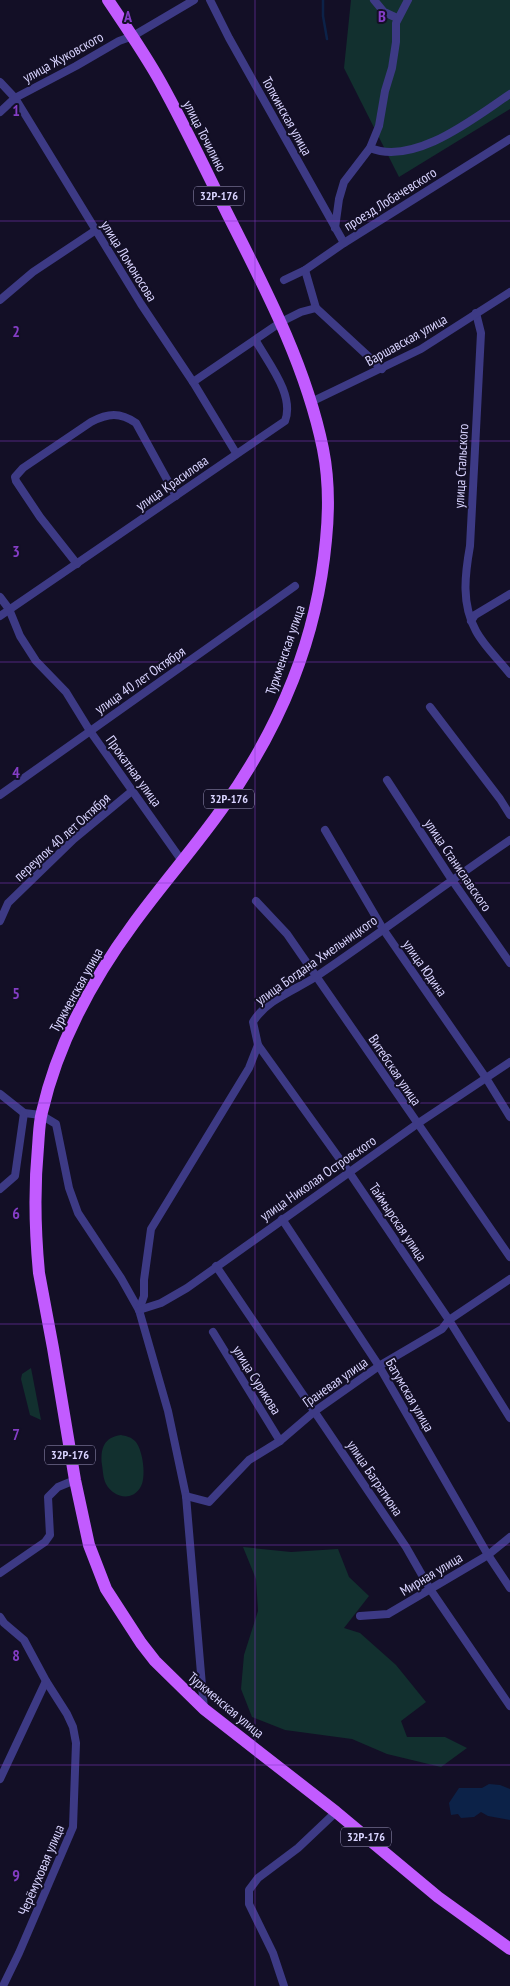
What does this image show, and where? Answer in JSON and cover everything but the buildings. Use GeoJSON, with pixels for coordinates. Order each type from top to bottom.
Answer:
{"type":"FeatureCollection","features":[{"type":"Feature","properties":{"kind":"main road","name":"улица Точилино"},"geometry":{"type":"LineString","coordinates":[[108,0],[161,84],[281,322],[311,402]]}},
{"type":"Feature","properties":{"kind":"main road","name":"Туркменская улица"},"geometry":{"type":"LineString","coordinates":[[311,402],[323,451],[329,508],[323,576],[314,620],[292,683],[262,748],[250,769],[222,810],[112,954],[85,999],[62,1047],[41,1115],[35,1200],[38,1256],[75,1480],[89,1546],[106,1589],[141,1642],[155,1662],[204,1709],[336,1812],[438,1897],[510,1949]]}},
{"type":"Feature","properties":{"kind":"street","name":"улица Жуковского"},"geometry":{"type":"LineString","coordinates":[[0,112],[14,98],[119,41],[132,36],[194,0]]}},
{"type":"Feature","properties":{"kind":"street","name":"Топкинская улица"},"geometry":{"type":"LineString","coordinates":[[210,0],[234,47],[344,243]]}},
{"type":"Feature","properties":{"kind":"street"},"geometry":{"type":"LineString","coordinates":[[374,0],[384,12],[397,18]]}},
{"type":"Feature","properties":{"kind":"street"},"geometry":{"type":"LineString","coordinates":[[335,228],[339,199],[344,182],[370,148],[380,126],[385,91],[392,68],[397,18],[408,0]]}},
{"type":"Feature","properties":{"kind":"street","name":"улица Ломоносова"},"geometry":{"type":"LineString","coordinates":[[0,82],[14,98],[141,304],[193,382],[236,453]]}},
{"type":"Feature","properties":{"kind":"street"},"geometry":{"type":"LineString","coordinates":[[370,148],[379,151],[395,151],[436,142],[510,94]]}},
{"type":"Feature","properties":{"kind":"street","name":"проезд Лобачевского"},"geometry":{"type":"LineString","coordinates":[[284,280],[304,270],[510,138]]}},
{"type":"Feature","properties":{"kind":"street"},"geometry":{"type":"LineString","coordinates":[[0,300],[33,272],[96,230]]}},
{"type":"Feature","properties":{"kind":"street"},"geometry":{"type":"LineString","coordinates":[[304,270],[316,308],[382,369]]}},
{"type":"Feature","properties":{"kind":"street","name":"Варшавская улица"},"geometry":{"type":"LineString","coordinates":[[311,402],[421,349],[510,292]]}},
{"type":"Feature","properties":{"kind":"street"},"geometry":{"type":"LineString","coordinates":[[193,382],[256,341],[281,322],[301,312],[316,308]]}},
{"type":"Feature","properties":{"kind":"street","name":"улица Стальского"},"geometry":{"type":"LineString","coordinates":[[471,621],[466,602],[465,575],[470,546],[482,333],[476,313]]}},
{"type":"Feature","properties":{"kind":"street","name":"улица Красилова"},"geometry":{"type":"LineString","coordinates":[[0,616],[285,421],[288,413],[288,404],[280,384],[256,341]]}},
{"type":"Feature","properties":{"kind":"street"},"geometry":{"type":"LineString","coordinates":[[77,564],[16,481],[17,473],[46,453],[101,417],[125,416],[136,423],[176,496]]}},
{"type":"Feature","properties":{"kind":"street","name":"улица 40 лет Октября"},"geometry":{"type":"LineString","coordinates":[[0,795],[295,586]]}},
{"type":"Feature","properties":{"kind":"street"},"geometry":{"type":"LineString","coordinates":[[510,594],[475,616],[471,621],[477,633],[510,674]]}},
{"type":"Feature","properties":{"kind":"street","name":"Прокатная улица"},"geometry":{"type":"LineString","coordinates":[[0,597],[9,609],[20,636],[36,660],[66,692],[90,731],[182,861]]}},
{"type":"Feature","properties":{"kind":"street"},"geometry":{"type":"LineString","coordinates":[[430,707],[510,815]]}},
{"type":"Feature","properties":{"kind":"street","name":"улица Станиславского"},"geometry":{"type":"LineString","coordinates":[[387,780],[452,880],[510,963]]}},
{"type":"Feature","properties":{"kind":"street","name":"переулок 40 лет Октября"},"geometry":{"type":"LineString","coordinates":[[0,907],[8,903],[74,839],[132,791]]}},
{"type":"Feature","properties":{"kind":"street","name":"улица Юдина"},"geometry":{"type":"LineString","coordinates":[[324,830],[382,929],[486,1078],[510,1118]]}},
{"type":"Feature","properties":{"kind":"street","name":"улица Богдана Хмельницкого"},"geometry":{"type":"LineString","coordinates":[[258,1045],[253,1022],[265,1008],[316,976],[510,840]]}},
{"type":"Feature","properties":{"kind":"street","name":"Витебская улица"},"geometry":{"type":"LineString","coordinates":[[256,902],[287,934],[510,1257]]}},
{"type":"Feature","properties":{"kind":"street","name":"переулок 40 лет Октября"},"geometry":{"type":"LineString","coordinates":[[0,921],[8,903]]}},
{"type":"Feature","properties":{"kind":"street"},"geometry":{"type":"LineString","coordinates":[[139,1310],[144,1296],[144,1280],[151,1229],[249,1068],[258,1045]]}},
{"type":"Feature","properties":{"kind":"street","name":"Таймырская улица"},"geometry":{"type":"LineString","coordinates":[[258,1045],[349,1172],[448,1320],[510,1418]]}},
{"type":"Feature","properties":{"kind":"street","name":"улица Николая Островского"},"geometry":{"type":"LineString","coordinates":[[139,1310],[162,1303],[187,1288],[417,1124],[510,1062]]}},
{"type":"Feature","properties":{"kind":"street"},"geometry":{"type":"LineString","coordinates":[[0,1094],[24,1113],[41,1115],[56,1124],[70,1188],[78,1213],[121,1278],[139,1310],[168,1411],[186,1496],[204,1709]]}},
{"type":"Feature","properties":{"kind":"street"},"geometry":{"type":"LineString","coordinates":[[0,1189],[15,1176],[24,1113]]}},
{"type":"Feature","properties":{"kind":"street","name":"Батумская улица"},"geometry":{"type":"LineString","coordinates":[[282,1219],[379,1366],[488,1555],[510,1588]]}},
{"type":"Feature","properties":{"kind":"street","name":"улица Багратиона"},"geometry":{"type":"LineString","coordinates":[[216,1266],[406,1547],[430,1589],[510,1706]]}},
{"type":"Feature","properties":{"kind":"street","name":"Граневая улица"},"geometry":{"type":"LineString","coordinates":[[186,1496],[208,1502],[249,1460],[280,1441],[314,1411],[379,1366],[442,1330],[448,1320],[510,1279]]}},
{"type":"Feature","properties":{"kind":"street","name":"улица Сурикова"},"geometry":{"type":"LineString","coordinates":[[213,1332],[280,1441]]}},
{"type":"Feature","properties":{"kind":"street"},"geometry":{"type":"LineString","coordinates":[[0,1573],[45,1542],[50,1535],[48,1497],[58,1487],[75,1480]]}},
{"type":"Feature","properties":{"kind":"street","name":"Мирная улица"},"geometry":{"type":"LineString","coordinates":[[360,1616],[388,1614],[488,1555],[510,1537]]}},
{"type":"Feature","properties":{"kind":"street"},"geometry":{"type":"LineString","coordinates":[[0,1617],[4,1623],[24,1640],[46,1681],[0,1779]]}},
{"type":"Feature","properties":{"kind":"street","name":"Черёмуховая улица"},"geometry":{"type":"LineString","coordinates":[[2,1986],[20,1953],[73,1827],[76,1743],[73,1727],[67,1714],[46,1681]]}},
{"type":"Feature","properties":{"kind":"street"},"geometry":{"type":"LineString","coordinates":[[284,1986],[273,1953],[249,1904],[249,1890],[258,1878],[298,1848],[336,1812]]}},
{"type":"Feature","properties":{"kind":"green space"},"geometry":{"type":"Polygon","coordinates":[[[351,0],[510,0],[510,109],[399,177],[344,68],[351,0]]]}},
{"type":"Feature","properties":{"kind":"green space"},"geometry":{"type":"Polygon","coordinates":[[[31,1368],[41,1420],[30,1415],[21,1379],[22,1374],[31,1368]]]}},
{"type":"Feature","properties":{"kind":"green space"},"geometry":{"type":"Polygon","coordinates":[[[121,1435],[130,1438],[138,1445],[144,1471],[140,1488],[132,1495],[127,1496],[117,1495],[109,1488],[104,1479],[102,1465],[104,1445],[111,1438],[121,1435]]]}},
{"type":"Feature","properties":{"kind":"green space"},"geometry":{"type":"Polygon","coordinates":[[[243,1547],[291,1552],[338,1549],[349,1577],[369,1596],[344,1628],[360,1633],[396,1665],[426,1702],[401,1721],[407,1737],[445,1737],[467,1748],[441,1767],[387,1754],[352,1739],[285,1730],[252,1717],[241,1689],[244,1655],[258,1611],[256,1579],[243,1547]]]}},
{"type":"Feature","properties":{"kind":"water"},"geometry":{"type":"Polygon","coordinates":[[[489,1784],[500,1785],[510,1789],[510,1820],[488,1816],[481,1812],[474,1817],[461,1818],[458,1814],[451,1815],[449,1803],[459,1788],[482,1788],[489,1784]]]}},
{"type":"Feature","properties":{"kind":"waterway"},"geometry":{"type":"LineString","coordinates":[[323,0],[323,16],[327,39]]}}]}
